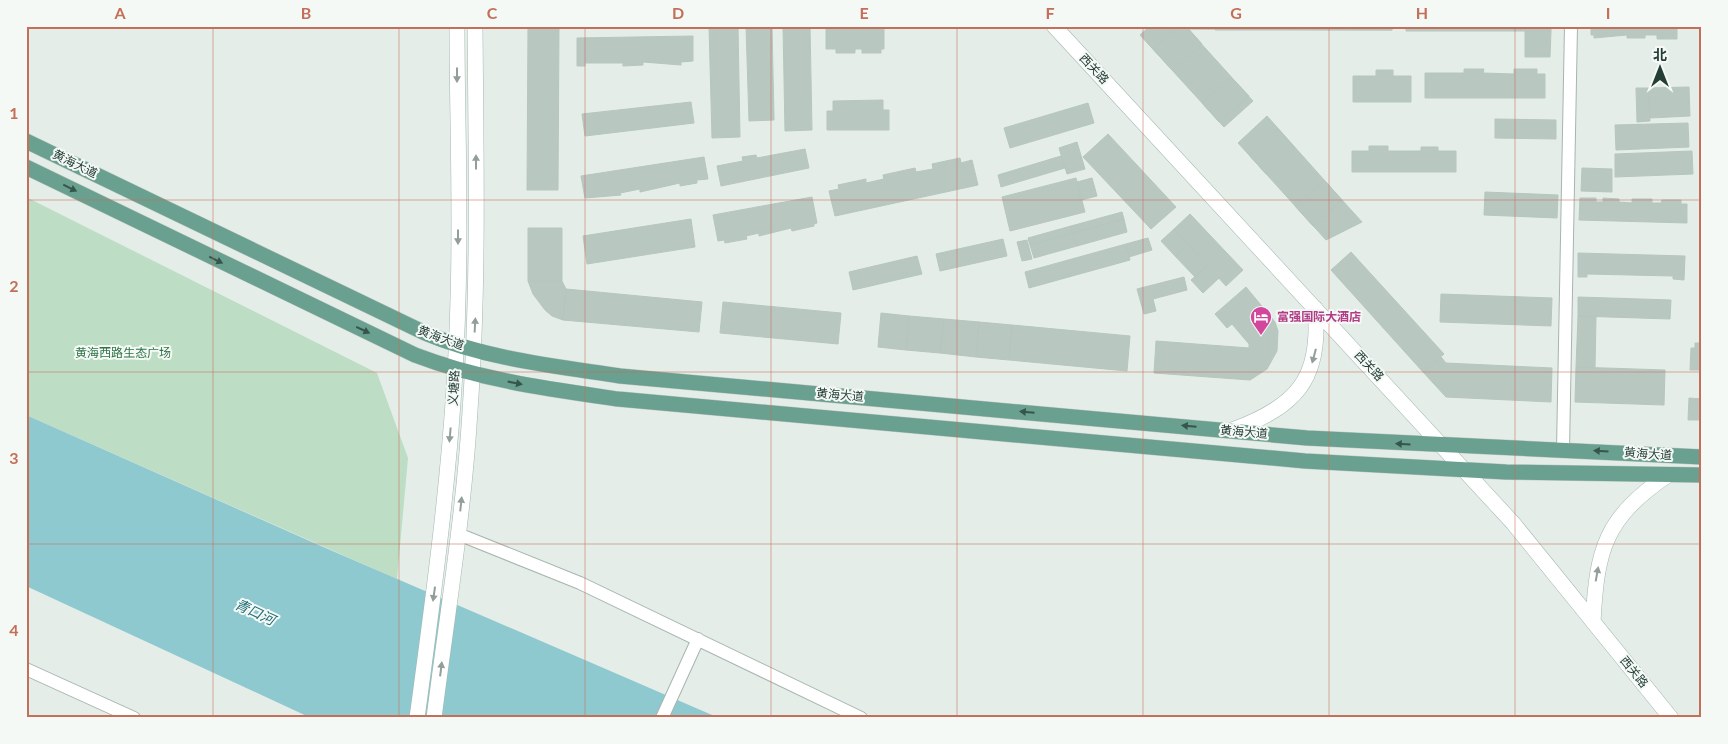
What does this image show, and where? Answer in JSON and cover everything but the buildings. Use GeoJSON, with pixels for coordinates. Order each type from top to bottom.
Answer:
{"type":"FeatureCollection","features":[{"type":"Feature","properties":{"kind":"main road","name":"义塘路"},"geometry":{"type":"LineString","coordinates":[[417,718],[440,546],[455,368],[458,298],[457,26]]}},
{"type":"Feature","properties":{"kind":"main road","name":"义塘路"},"geometry":{"type":"LineString","coordinates":[[434,718],[456,553],[474,349],[476,298],[475,26]]}},
{"type":"Feature","properties":{"kind":"main road","name":"西关路"},"geometry":{"type":"LineString","coordinates":[[1054,26],[1513,523],[1671,718]]}},
{"type":"Feature","properties":{"kind":"main road","name":"黄海大道"},"geometry":{"type":"LineString","coordinates":[[26,141],[306,278],[425,333],[474,349],[550,366],[620,376],[1307,438],[1702,457]]}},
{"type":"Feature","properties":{"kind":"main road","name":"黄海大道"},"geometry":{"type":"LineString","coordinates":[[26,167],[415,355],[472,373],[546,389],[618,399],[1305,461],[1464,470],[1702,474]]}},
{"type":"Feature","properties":{"kind":"main road"},"geometry":{"type":"LineString","coordinates":[[1232,430],[1260,420],[1300,389],[1311,370],[1316,350],[1318,333],[1315,308]]}},
{"type":"Feature","properties":{"kind":"main road"},"geometry":{"type":"LineString","coordinates":[[1593,622],[1596,575],[1608,534],[1623,512],[1642,493],[1668,474]]}},
{"type":"Feature","properties":{"kind":"street"},"geometry":{"type":"LineString","coordinates":[[1563,450],[1571,26]]}},
{"type":"Feature","properties":{"kind":"street"},"geometry":{"type":"LineString","coordinates":[[458,534],[580,583],[698,638],[861,718]]}},
{"type":"Feature","properties":{"kind":"street"},"geometry":{"type":"LineString","coordinates":[[662,718],[698,638]]}},
{"type":"Feature","properties":{"kind":"street"},"geometry":{"type":"LineString","coordinates":[[26,669],[134,718]]}},
{"type":"Feature","properties":{"kind":"green space","name":"黄海西路生态广场"},"geometry":{"type":"Polygon","coordinates":[[[26,197],[377,373],[408,458],[397,579],[26,415],[26,197]]]}},
{"type":"Feature","properties":{"kind":"water","name":"青口河"},"geometry":{"type":"Polygon","coordinates":[[[26,415],[321,546],[719,718],[311,718],[26,586],[26,415]]]}},
{"type":"Feature","properties":{"kind":"place","name":"富强国际大酒店"},"geometry":{"type":"Point","coordinates":[1261,336]}}]}
